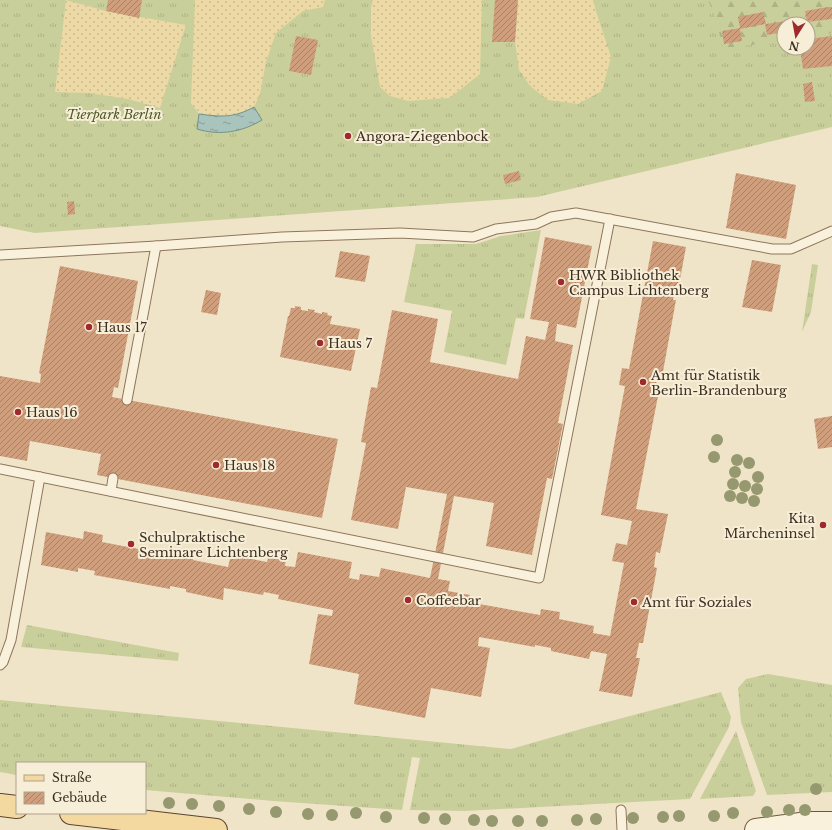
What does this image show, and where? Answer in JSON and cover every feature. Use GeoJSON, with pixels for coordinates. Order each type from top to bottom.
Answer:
{"type":"FeatureCollection","features":[{"type":"Feature","properties":{"kind":"main road"},"geometry":{"type":"LineString","coordinates":[[0,805],[16,807]]}},
{"type":"Feature","properties":{"kind":"main road"},"geometry":{"type":"LineString","coordinates":[[80,814],[216,830]]}},
{"type":"Feature","properties":{"kind":"main road"},"geometry":{"type":"LineString","coordinates":[[756,830],[808,823],[832,823]]}},
{"type":"Feature","properties":{"kind":"lane"},"geometry":{"type":"LineString","coordinates":[[0,255],[282,237],[400,233],[473,237],[496,229],[536,224],[551,217],[576,213],[772,249],[791,249],[832,230]]}},
{"type":"Feature","properties":{"kind":"lane"},"geometry":{"type":"LineString","coordinates":[[0,469],[539,578],[610,219]]}},
{"type":"Feature","properties":{"kind":"lane"},"geometry":{"type":"LineString","coordinates":[[127,400],[156,246]]}},
{"type":"Feature","properties":{"kind":"lane"},"geometry":{"type":"LineString","coordinates":[[0,665],[3,662],[10,640],[40,477]]}},
{"type":"Feature","properties":{"kind":"lane"},"geometry":{"type":"LineString","coordinates":[[111,491],[113,478]]}},
{"type":"Feature","properties":{"kind":"lane"},"geometry":{"type":"LineString","coordinates":[[621,810],[622,830]]}},
{"type":"Feature","properties":{"kind":"green space","name":"Tierpark Berlin"},"geometry":{"type":"Polygon","coordinates":[[[0,0],[832,0],[832,127],[537,197],[35,233],[0,226],[0,0]]]}},
{"type":"Feature","properties":{"kind":"green space"},"geometry":{"type":"Polygon","coordinates":[[[708,0],[832,0],[832,33],[816,36],[816,16],[776,16],[776,41],[723,49],[716,19],[708,0]]]}},
{"type":"Feature","properties":{"kind":"green space"},"geometry":{"type":"Polygon","coordinates":[[[541,230],[524,319],[516,318],[506,365],[444,352],[452,311],[404,302],[416,244],[476,244],[501,236],[541,230]]]}},
{"type":"Feature","properties":{"kind":"green space"},"geometry":{"type":"Polygon","coordinates":[[[812,264],[818,265],[811,312],[802,332],[812,264]]]}},
{"type":"Feature","properties":{"kind":"green space"},"geometry":{"type":"Polygon","coordinates":[[[27,625],[179,653],[178,661],[21,647],[27,625]]]}},
{"type":"Feature","properties":{"kind":"green space"},"geometry":{"type":"Polygon","coordinates":[[[768,674],[832,685],[832,792],[767,795],[741,722],[738,688],[746,679],[768,674]]]}},
{"type":"Feature","properties":{"kind":"green space"},"geometry":{"type":"Polygon","coordinates":[[[721,692],[731,717],[729,727],[690,799],[465,811],[410,810],[420,758],[412,757],[402,810],[146,790],[146,762],[16,762],[16,775],[0,772],[0,700],[511,749],[721,692]]]}},
{"type":"Feature","properties":{"kind":"green space"},"geometry":{"type":"Polygon","coordinates":[[[736,731],[756,791],[753,796],[700,799],[736,731]]]}},
{"type":"Feature","properties":{"kind":"sand"},"geometry":{"type":"Polygon","coordinates":[[[66,0],[106,11],[186,25],[160,108],[128,99],[89,93],[55,92],[66,0]]]}},
{"type":"Feature","properties":{"kind":"sand"},"geometry":{"type":"Polygon","coordinates":[[[195,0],[325,0],[323,7],[303,11],[276,33],[266,62],[260,94],[254,107],[233,116],[216,116],[199,114],[191,103],[195,0]]]}},
{"type":"Feature","properties":{"kind":"sand"},"geometry":{"type":"Polygon","coordinates":[[[373,0],[482,0],[480,74],[448,98],[408,101],[390,96],[380,87],[371,36],[371,8],[373,0]]]}},
{"type":"Feature","properties":{"kind":"sand"},"geometry":{"type":"Polygon","coordinates":[[[518,0],[593,0],[611,57],[602,91],[578,104],[548,100],[530,86],[519,70],[515,42],[518,0]]]}},
{"type":"Feature","properties":{"kind":"water"},"geometry":{"type":"Polygon","coordinates":[[[254,107],[262,120],[247,127],[231,132],[214,132],[197,129],[199,114],[227,116],[247,111],[254,107]]]}},
{"type":"Feature","properties":{"kind":"building"},"geometry":{"type":"Polygon","coordinates":[[[108,0],[142,0],[139,18],[106,11],[108,0]]]}},
{"type":"Feature","properties":{"kind":"building"},"geometry":{"type":"Polygon","coordinates":[[[495,0],[518,0],[515,42],[492,42],[495,0]]]}},
{"type":"Feature","properties":{"kind":"building"},"geometry":{"type":"Polygon","coordinates":[[[832,7],[832,19],[816,21],[816,16],[806,16],[805,11],[832,7]]]}},
{"type":"Feature","properties":{"kind":"building"},"geometry":{"type":"Polygon","coordinates":[[[763,12],[766,24],[776,23],[776,33],[767,35],[765,24],[740,29],[742,41],[724,44],[722,31],[740,28],[738,17],[763,12]]]}},
{"type":"Feature","properties":{"kind":"building"},"geometry":{"type":"Polygon","coordinates":[[[296,36],[318,40],[311,75],[289,71],[296,36]]]}},
{"type":"Feature","properties":{"kind":"building"},"geometry":{"type":"Polygon","coordinates":[[[832,36],[832,66],[803,69],[801,56],[816,56],[816,38],[832,36]]]}},
{"type":"Feature","properties":{"kind":"building"},"geometry":{"type":"Polygon","coordinates":[[[812,82],[815,101],[805,102],[803,84],[812,82]]]}},
{"type":"Feature","properties":{"kind":"building"},"geometry":{"type":"Polygon","coordinates":[[[519,171],[521,180],[505,184],[503,175],[519,171]]]}},
{"type":"Feature","properties":{"kind":"building"},"geometry":{"type":"Polygon","coordinates":[[[736,173],[796,185],[786,239],[726,228],[736,173]]]}},
{"type":"Feature","properties":{"kind":"building"},"geometry":{"type":"Polygon","coordinates":[[[74,201],[75,214],[68,215],[67,202],[74,201]]]}},
{"type":"Feature","properties":{"kind":"building"},"geometry":{"type":"Polygon","coordinates":[[[545,237],[592,246],[576,328],[557,324],[555,341],[573,345],[558,423],[563,424],[552,479],[547,478],[532,555],[486,546],[494,503],[454,496],[438,579],[450,581],[448,591],[470,595],[468,602],[540,615],[541,609],[560,612],[559,619],[594,626],[593,633],[610,636],[624,563],[612,561],[616,543],[627,545],[632,521],[601,515],[625,386],[619,385],[622,368],[629,369],[653,241],[686,247],[679,285],[676,285],[673,300],[676,300],[662,377],[658,376],[655,390],[659,391],[636,509],[668,514],[660,553],[656,552],[654,567],[657,568],[643,643],[639,643],[636,658],[640,658],[632,697],[599,691],[607,654],[591,651],[589,659],[551,651],[551,648],[535,645],[535,647],[479,637],[478,646],[490,648],[481,697],[431,688],[425,718],[354,704],[359,674],[309,664],[318,614],[332,616],[333,610],[278,599],[279,595],[264,592],[263,595],[224,588],[223,600],[186,592],[186,589],[170,586],[170,589],[94,575],[95,571],[78,568],[78,572],[41,565],[46,532],[83,539],[84,531],[103,535],[102,542],[175,556],[176,549],[194,553],[193,560],[228,567],[231,555],[267,562],[269,556],[286,559],[285,566],[295,567],[298,552],[352,562],[349,578],[359,580],[360,574],[379,577],[381,568],[430,578],[447,494],[406,487],[398,529],[351,520],[366,443],[361,442],[371,387],[377,388],[392,310],[438,319],[430,362],[518,379],[526,336],[545,340],[549,322],[530,319],[545,237]]]}},
{"type":"Feature","properties":{"kind":"building"},"geometry":{"type":"Polygon","coordinates":[[[340,251],[370,256],[365,282],[335,277],[340,251]]]}},
{"type":"Feature","properties":{"kind":"building"},"geometry":{"type":"Polygon","coordinates":[[[752,260],[781,265],[772,312],[742,307],[752,260]]]}},
{"type":"Feature","properties":{"kind":"building"},"geometry":{"type":"Polygon","coordinates":[[[60,266],[138,281],[118,388],[114,387],[112,397],[338,439],[322,518],[97,475],[101,454],[30,441],[27,461],[0,456],[0,376],[40,383],[41,374],[39,373],[60,266]]]}},
{"type":"Feature","properties":{"kind":"building"},"geometry":{"type":"Polygon","coordinates":[[[206,290],[221,293],[217,315],[201,312],[206,290]]]}},
{"type":"Feature","properties":{"kind":"building","name":"Haus 7"},"geometry":{"type":"Polygon","coordinates":[[[295,306],[301,307],[301,310],[308,311],[308,309],[315,310],[314,312],[322,314],[322,312],[328,313],[327,315],[332,316],[330,324],[360,329],[351,371],[280,357],[288,316],[291,308],[295,308],[295,306]]]}},
{"type":"Feature","properties":{"kind":"building"},"geometry":{"type":"Polygon","coordinates":[[[832,416],[832,447],[818,449],[814,419],[832,416]]]}},
{"type":"Feature","properties":{"kind":"place","name":"Angora-Ziegenbock"},"geometry":{"type":"Point","coordinates":[348,136]}},
{"type":"Feature","properties":{"kind":"place","name":"HWR Bibliothek Campus Lichtenberg"},"geometry":{"type":"Point","coordinates":[561,282]}},
{"type":"Feature","properties":{"kind":"place","name":"Haus 17"},"geometry":{"type":"Point","coordinates":[89,327]}},
{"type":"Feature","properties":{"kind":"place","name":"Haus 7"},"geometry":{"type":"Point","coordinates":[320,343]}},
{"type":"Feature","properties":{"kind":"place","name":"Amt für Statistik Berlin-Brandenburg"},"geometry":{"type":"Point","coordinates":[643,382]}},
{"type":"Feature","properties":{"kind":"place","name":"Haus 16"},"geometry":{"type":"Point","coordinates":[18,412]}},
{"type":"Feature","properties":{"kind":"place","name":"Haus 18"},"geometry":{"type":"Point","coordinates":[216,465]}},
{"type":"Feature","properties":{"kind":"place","name":"Kita Märcheninsel"},"geometry":{"type":"Point","coordinates":[823,525]}},
{"type":"Feature","properties":{"kind":"place","name":"Schulpraktische Seminare Lichtenberg"},"geometry":{"type":"Point","coordinates":[131,544]}},
{"type":"Feature","properties":{"kind":"place","name":"Coffeebar"},"geometry":{"type":"Point","coordinates":[408,600]}},
{"type":"Feature","properties":{"kind":"place","name":"Amt für Soziales"},"geometry":{"type":"Point","coordinates":[634,602]}}]}
